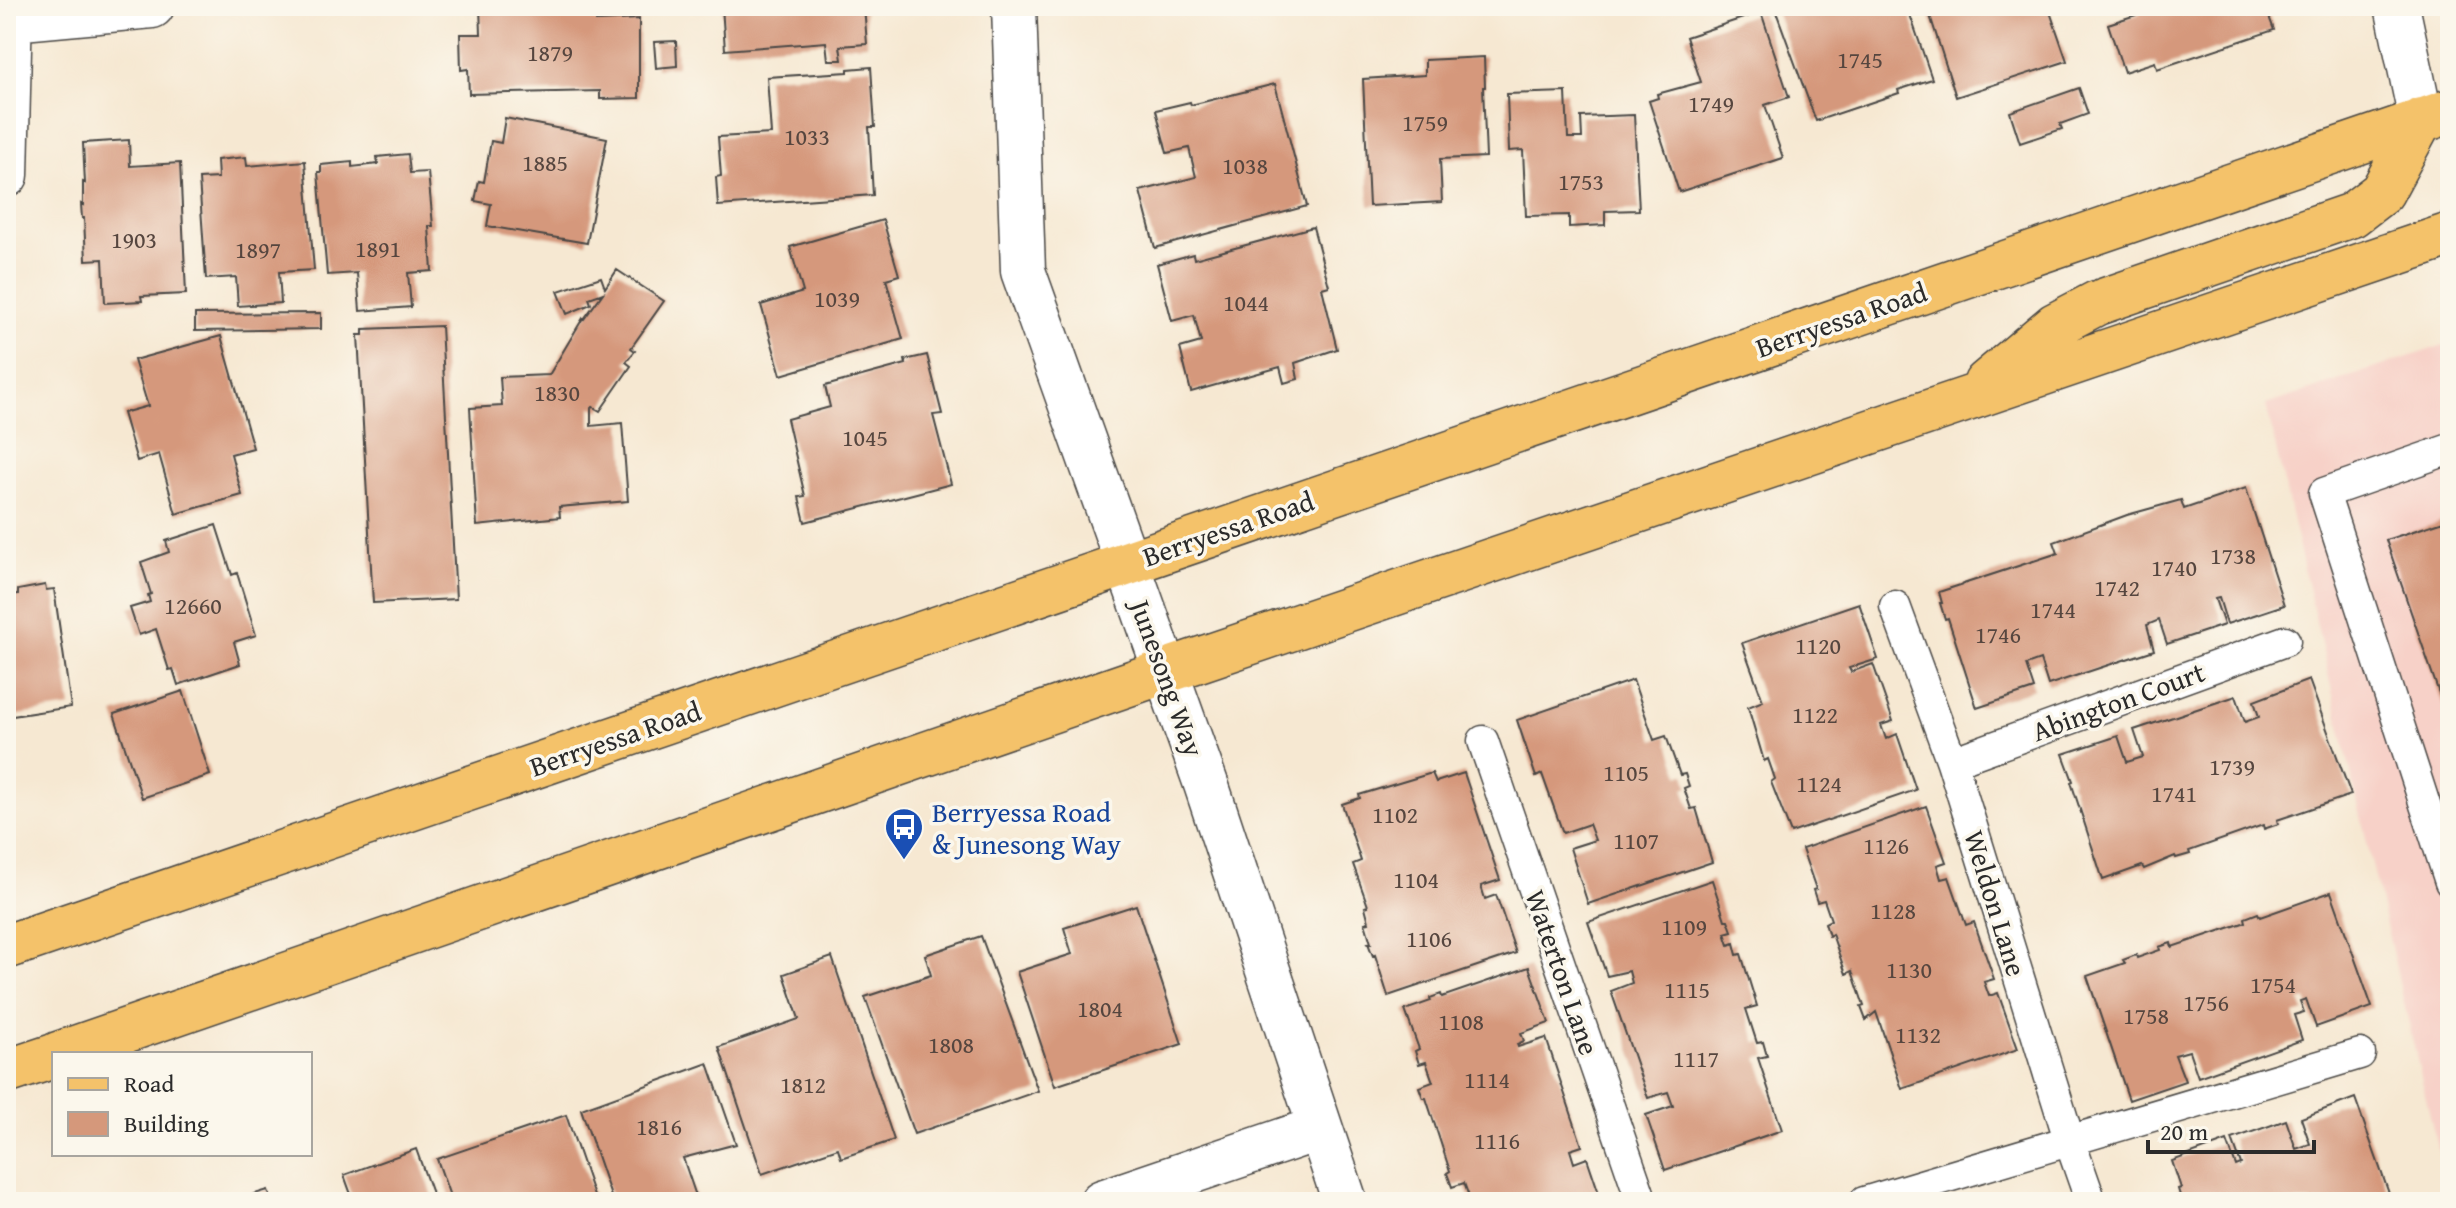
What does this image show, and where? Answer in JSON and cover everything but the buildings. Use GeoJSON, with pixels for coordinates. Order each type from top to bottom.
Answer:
{"type":"FeatureCollection","features":[{"type":"Feature","properties":{"kind":"main road","name":"Berryessa Road"},"geometry":{"type":"LineString","coordinates":[[6,947],[2436,116]]}},
{"type":"Feature","properties":{"kind":"main road"},"geometry":{"type":"LineString","coordinates":[[1966,400],[2055,325],[2097,303],[2352,215],[2382,192],[2436,116]]}},
{"type":"Feature","properties":{"kind":"main road"},"geometry":{"type":"LineString","coordinates":[[65,1052],[1166,671],[2450,235]]}},
{"type":"Feature","properties":{"kind":"main road"},"geometry":{"type":"LineString","coordinates":[[6,1072],[52,1056]]}},
{"type":"Feature","properties":{"kind":"street"},"geometry":{"type":"LineString","coordinates":[[6,175],[11,12],[152,6]]}},
{"type":"Feature","properties":{"kind":"street","name":"Junesong Way"},"geometry":{"type":"LineString","coordinates":[[1014,6],[1023,271],[1166,671],[1345,1202]]}},
{"type":"Feature","properties":{"kind":"street"},"geometry":{"type":"LineString","coordinates":[[2397,6],[2436,116]]}},
{"type":"Feature","properties":{"kind":"street"},"geometry":{"type":"LineString","coordinates":[[1102,1202],[1320,1128]]}},
{"type":"Feature","properties":{"kind":"lane"},"geometry":{"type":"LineString","coordinates":[[2450,449],[2324,493],[2450,882]]}},
{"type":"Feature","properties":{"kind":"lane","name":"Weldon Lane"},"geometry":{"type":"LineString","coordinates":[[1895,606],[1952,762],[2091,1202]]}},
{"type":"Feature","properties":{"kind":"lane","name":"Abington Court"},"geometry":{"type":"LineString","coordinates":[[1952,762],[2285,641]]}},
{"type":"Feature","properties":{"kind":"lane","name":"Waterton Lane"},"geometry":{"type":"LineString","coordinates":[[1483,741],[1642,1202]]}},
{"type":"Feature","properties":{"kind":"lane"},"geometry":{"type":"LineString","coordinates":[[1864,1202],[2360,1054]]}},
{"type":"Feature","properties":{"kind":"shaded area"},"geometry":{"type":"Polygon","coordinates":[[[2450,343],[2450,1202],[2266,405],[2450,343]]]}},
{"type":"Feature","properties":{"kind":"place","name":"Berryessa Road & Junesong Way"},"geometry":{"type":"Point","coordinates":[904,861]}}]}
